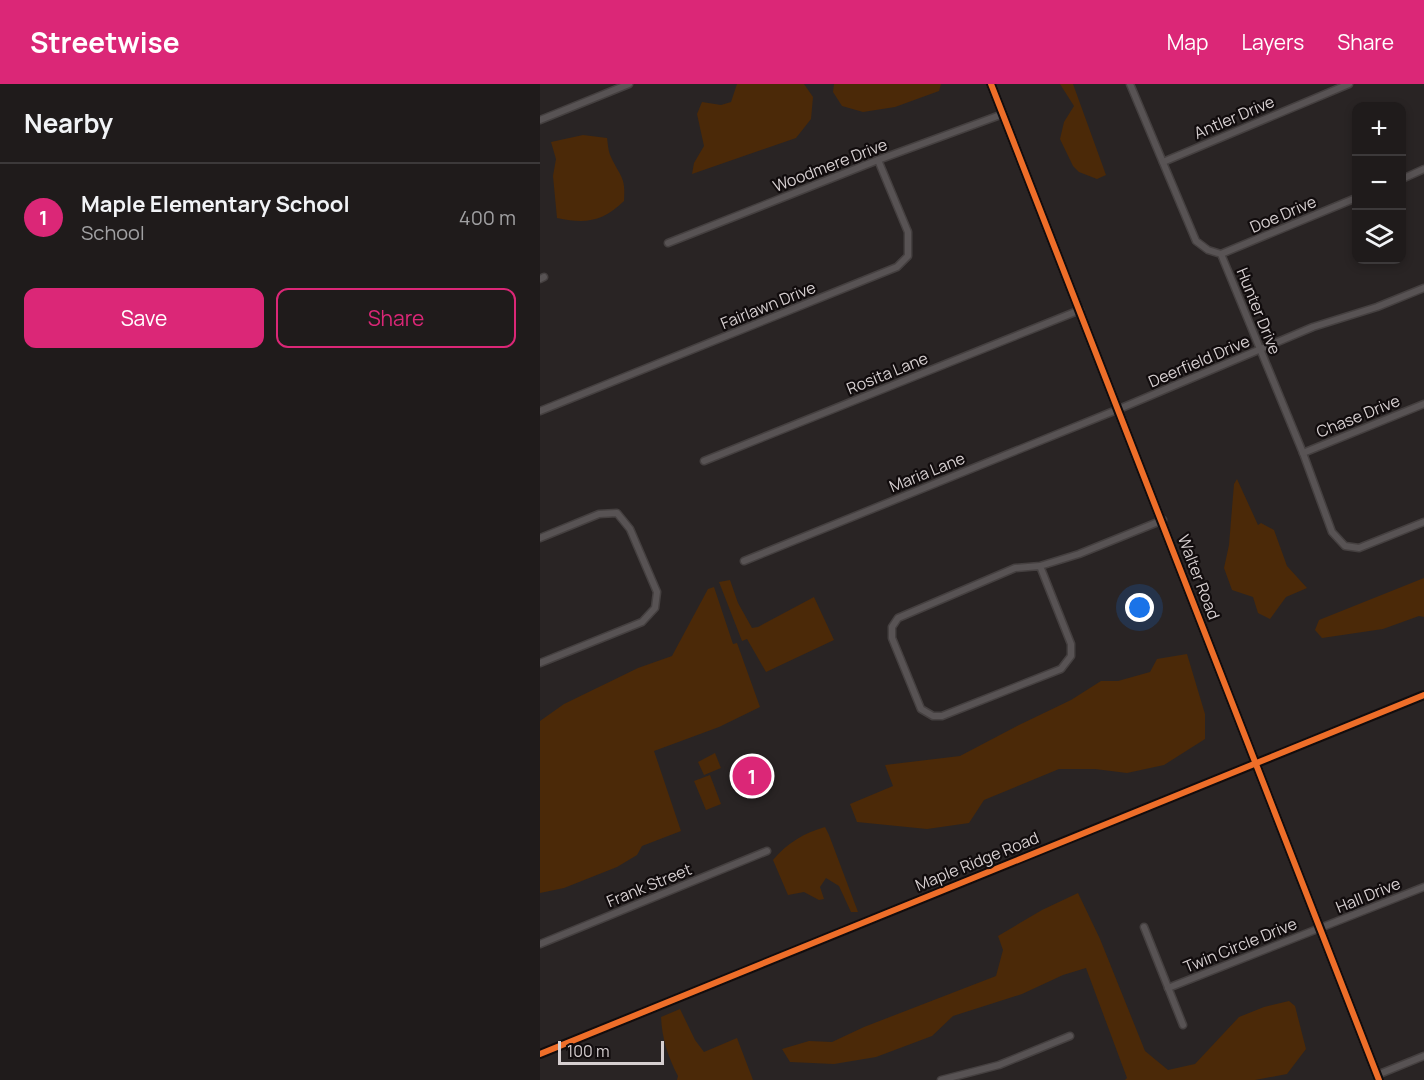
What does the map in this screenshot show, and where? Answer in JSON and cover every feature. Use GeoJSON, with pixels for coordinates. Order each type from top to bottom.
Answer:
{"type":"FeatureCollection","features":[{"type":"Feature","properties":{"kind":"street"},"geometry":{"type":"LineString","coordinates":[[540,120],[629,84]]}},
{"type":"Feature","properties":{"kind":"street","name":"Walter Road"},"geometry":{"type":"LineString","coordinates":[[991,84],[1163,520],[1378,1077]]}},
{"type":"Feature","properties":{"kind":"street","name":"Hunter Drive"},"geometry":{"type":"LineString","coordinates":[[1130,84],[1196,241],[1208,250],[1221,254],[1303,453],[1332,532],[1345,546],[1359,548],[1424,522]]}},
{"type":"Feature","properties":{"kind":"street","name":"Antler Drive"},"geometry":{"type":"LineString","coordinates":[[1163,162],[1349,84]]}},
{"type":"Feature","properties":{"kind":"street","name":"Woodmere Drive"},"geometry":{"type":"LineString","coordinates":[[668,243],[878,160],[1003,114]]}},
{"type":"Feature","properties":{"kind":"street","name":"Fairlawn Drive"},"geometry":{"type":"LineString","coordinates":[[540,411],[897,267],[908,256],[908,232],[878,160]]}},
{"type":"Feature","properties":{"kind":"street"},"geometry":{"type":"LineString","coordinates":[[1406,177],[1424,170]]}},
{"type":"Feature","properties":{"kind":"street","name":"Doe Drive"},"geometry":{"type":"LineString","coordinates":[[1221,254],[1352,200]]}},
{"type":"Feature","properties":{"kind":"street","name":"Deerfield Drive"},"geometry":{"type":"LineString","coordinates":[[1119,409],[1313,327],[1377,307],[1424,288]]}},
{"type":"Feature","properties":{"kind":"street","name":"Rosita Lane"},"geometry":{"type":"LineString","coordinates":[[704,461],[1080,310]]}},
{"type":"Feature","properties":{"kind":"street","name":"Chase Drive"},"geometry":{"type":"LineString","coordinates":[[1303,453],[1424,404]]}},
{"type":"Feature","properties":{"kind":"street","name":"Maria Lane"},"geometry":{"type":"LineString","coordinates":[[744,561],[1119,409]]}},
{"type":"Feature","properties":{"kind":"street"},"geometry":{"type":"LineString","coordinates":[[540,538],[599,514],[617,513],[630,529],[657,592],[655,609],[642,622],[540,663]]}},
{"type":"Feature","properties":{"kind":"street"},"geometry":{"type":"LineString","coordinates":[[1040,566],[1071,644],[1071,656],[1061,669],[942,716],[933,716],[921,709],[892,638],[892,627],[898,618],[1015,568],[1040,566],[1079,554],[1163,520]]}},
{"type":"Feature","properties":{"kind":"street","name":"Maple Ridge Road"},"geometry":{"type":"LineString","coordinates":[[540,1054],[1424,695]]}},
{"type":"Feature","properties":{"kind":"street","name":"Frank Street"},"geometry":{"type":"LineString","coordinates":[[540,944],[767,851]]}},
{"type":"Feature","properties":{"kind":"street","name":"Hall Drive"},"geometry":{"type":"LineString","coordinates":[[1321,928],[1424,887]]}},
{"type":"Feature","properties":{"kind":"street","name":"Twin Circle Drive"},"geometry":{"type":"LineString","coordinates":[[1144,927],[1184,1025]]}},
{"type":"Feature","properties":{"kind":"street","name":"Twin Circle Drive"},"geometry":{"type":"LineString","coordinates":[[1168,988],[1321,928]]}},
{"type":"Feature","properties":{"kind":"street"},"geometry":{"type":"LineString","coordinates":[[941,1080],[999,1065],[1070,1036]]}},
{"type":"Feature","properties":{"kind":"street"},"geometry":{"type":"LineString","coordinates":[[1378,1077],[1424,1056]]}},
{"type":"Feature","properties":{"kind":"shaded area"},"geometry":{"type":"Polygon","coordinates":[[[737,84],[804,84],[813,97],[811,119],[796,138],[692,174],[694,163],[704,146],[697,114],[702,102],[721,105],[731,102],[737,84]]]}},
{"type":"Feature","properties":{"kind":"shaded area"},"geometry":{"type":"Polygon","coordinates":[[[834,84],[941,84],[939,91],[895,107],[863,112],[842,106],[833,92],[834,84]]]}},
{"type":"Feature","properties":{"kind":"shaded area"},"geometry":{"type":"Polygon","coordinates":[[[1060,84],[1073,84],[1106,175],[1097,179],[1079,172],[1073,166],[1060,139],[1064,122],[1074,106],[1060,84]]]}},
{"type":"Feature","properties":{"kind":"shaded area"},"geometry":{"type":"Polygon","coordinates":[[[583,135],[607,138],[610,155],[622,177],[624,201],[608,213],[593,220],[577,221],[557,218],[553,176],[556,159],[551,142],[583,135]]]}},
{"type":"Feature","properties":{"kind":"shaded area"},"geometry":{"type":"Polygon","coordinates":[[[1237,479],[1258,525],[1261,523],[1274,530],[1287,566],[1307,588],[1286,597],[1270,619],[1258,613],[1253,597],[1232,590],[1224,568],[1229,545],[1234,484],[1237,479]]]}},
{"type":"Feature","properties":{"kind":"shaded area"},"geometry":{"type":"Polygon","coordinates":[[[1424,578],[1424,617],[1419,616],[1383,629],[1322,638],[1315,630],[1319,620],[1424,578]]]}},
{"type":"Feature","properties":{"kind":"shaded area"},"geometry":{"type":"Polygon","coordinates":[[[730,580],[738,603],[752,628],[814,597],[834,640],[766,672],[747,639],[742,641],[719,582],[730,580]]]}},
{"type":"Feature","properties":{"kind":"shaded area"},"geometry":{"type":"Polygon","coordinates":[[[714,587],[733,644],[737,643],[760,707],[719,727],[654,751],[681,831],[642,846],[637,855],[617,867],[564,888],[540,893],[540,721],[564,704],[638,668],[672,656],[708,589],[714,587]]]}},
{"type":"Feature","properties":{"kind":"shaded area"},"geometry":{"type":"Polygon","coordinates":[[[1187,654],[1205,714],[1205,739],[1164,765],[1127,773],[1095,769],[1059,769],[984,800],[969,823],[927,829],[857,822],[850,804],[893,786],[885,765],[960,756],[1071,700],[1101,681],[1118,681],[1150,672],[1157,659],[1187,654]]]}},
{"type":"Feature","properties":{"kind":"shaded area"},"geometry":{"type":"Polygon","coordinates":[[[715,753],[721,768],[704,775],[698,762],[715,753]]]}},
{"type":"Feature","properties":{"kind":"shaded area"},"geometry":{"type":"Polygon","coordinates":[[[710,775],[721,804],[706,810],[694,781],[710,775]]]}},
{"type":"Feature","properties":{"kind":"shaded area"},"geometry":{"type":"Polygon","coordinates":[[[825,827],[858,912],[851,912],[839,886],[826,878],[820,887],[824,899],[819,900],[804,892],[788,895],[773,860],[796,839],[825,827]]]}},
{"type":"Feature","properties":{"kind":"shaded area"},"geometry":{"type":"Polygon","coordinates":[[[1078,893],[1100,939],[1145,1051],[1168,1070],[1195,1064],[1239,1017],[1264,1007],[1289,1001],[1295,1006],[1306,1049],[1287,1074],[1255,1080],[1125,1080],[1127,1078],[1086,968],[1063,975],[1022,994],[953,1016],[932,1036],[876,1057],[834,1064],[790,1062],[782,1049],[809,1041],[832,1042],[864,1027],[996,976],[1003,950],[998,936],[1042,910],[1078,893]]]}},
{"type":"Feature","properties":{"kind":"shaded area"},"geometry":{"type":"Polygon","coordinates":[[[680,1009],[695,1040],[704,1052],[737,1038],[753,1080],[677,1080],[678,1076],[664,1040],[661,1017],[680,1009]]]}},
{"type":"Feature","properties":{"kind":"cycle path"},"geometry":{"type":"LineString","coordinates":[[991,84],[1379,1080]]}},
{"type":"Feature","properties":{"kind":"cycle path"},"geometry":{"type":"LineString","coordinates":[[540,1054],[1424,695]]}},
{"type":"Feature","properties":{"kind":"place","name":"Maple Elementary School"},"geometry":{"type":"Point","coordinates":[752,776]}}]}
